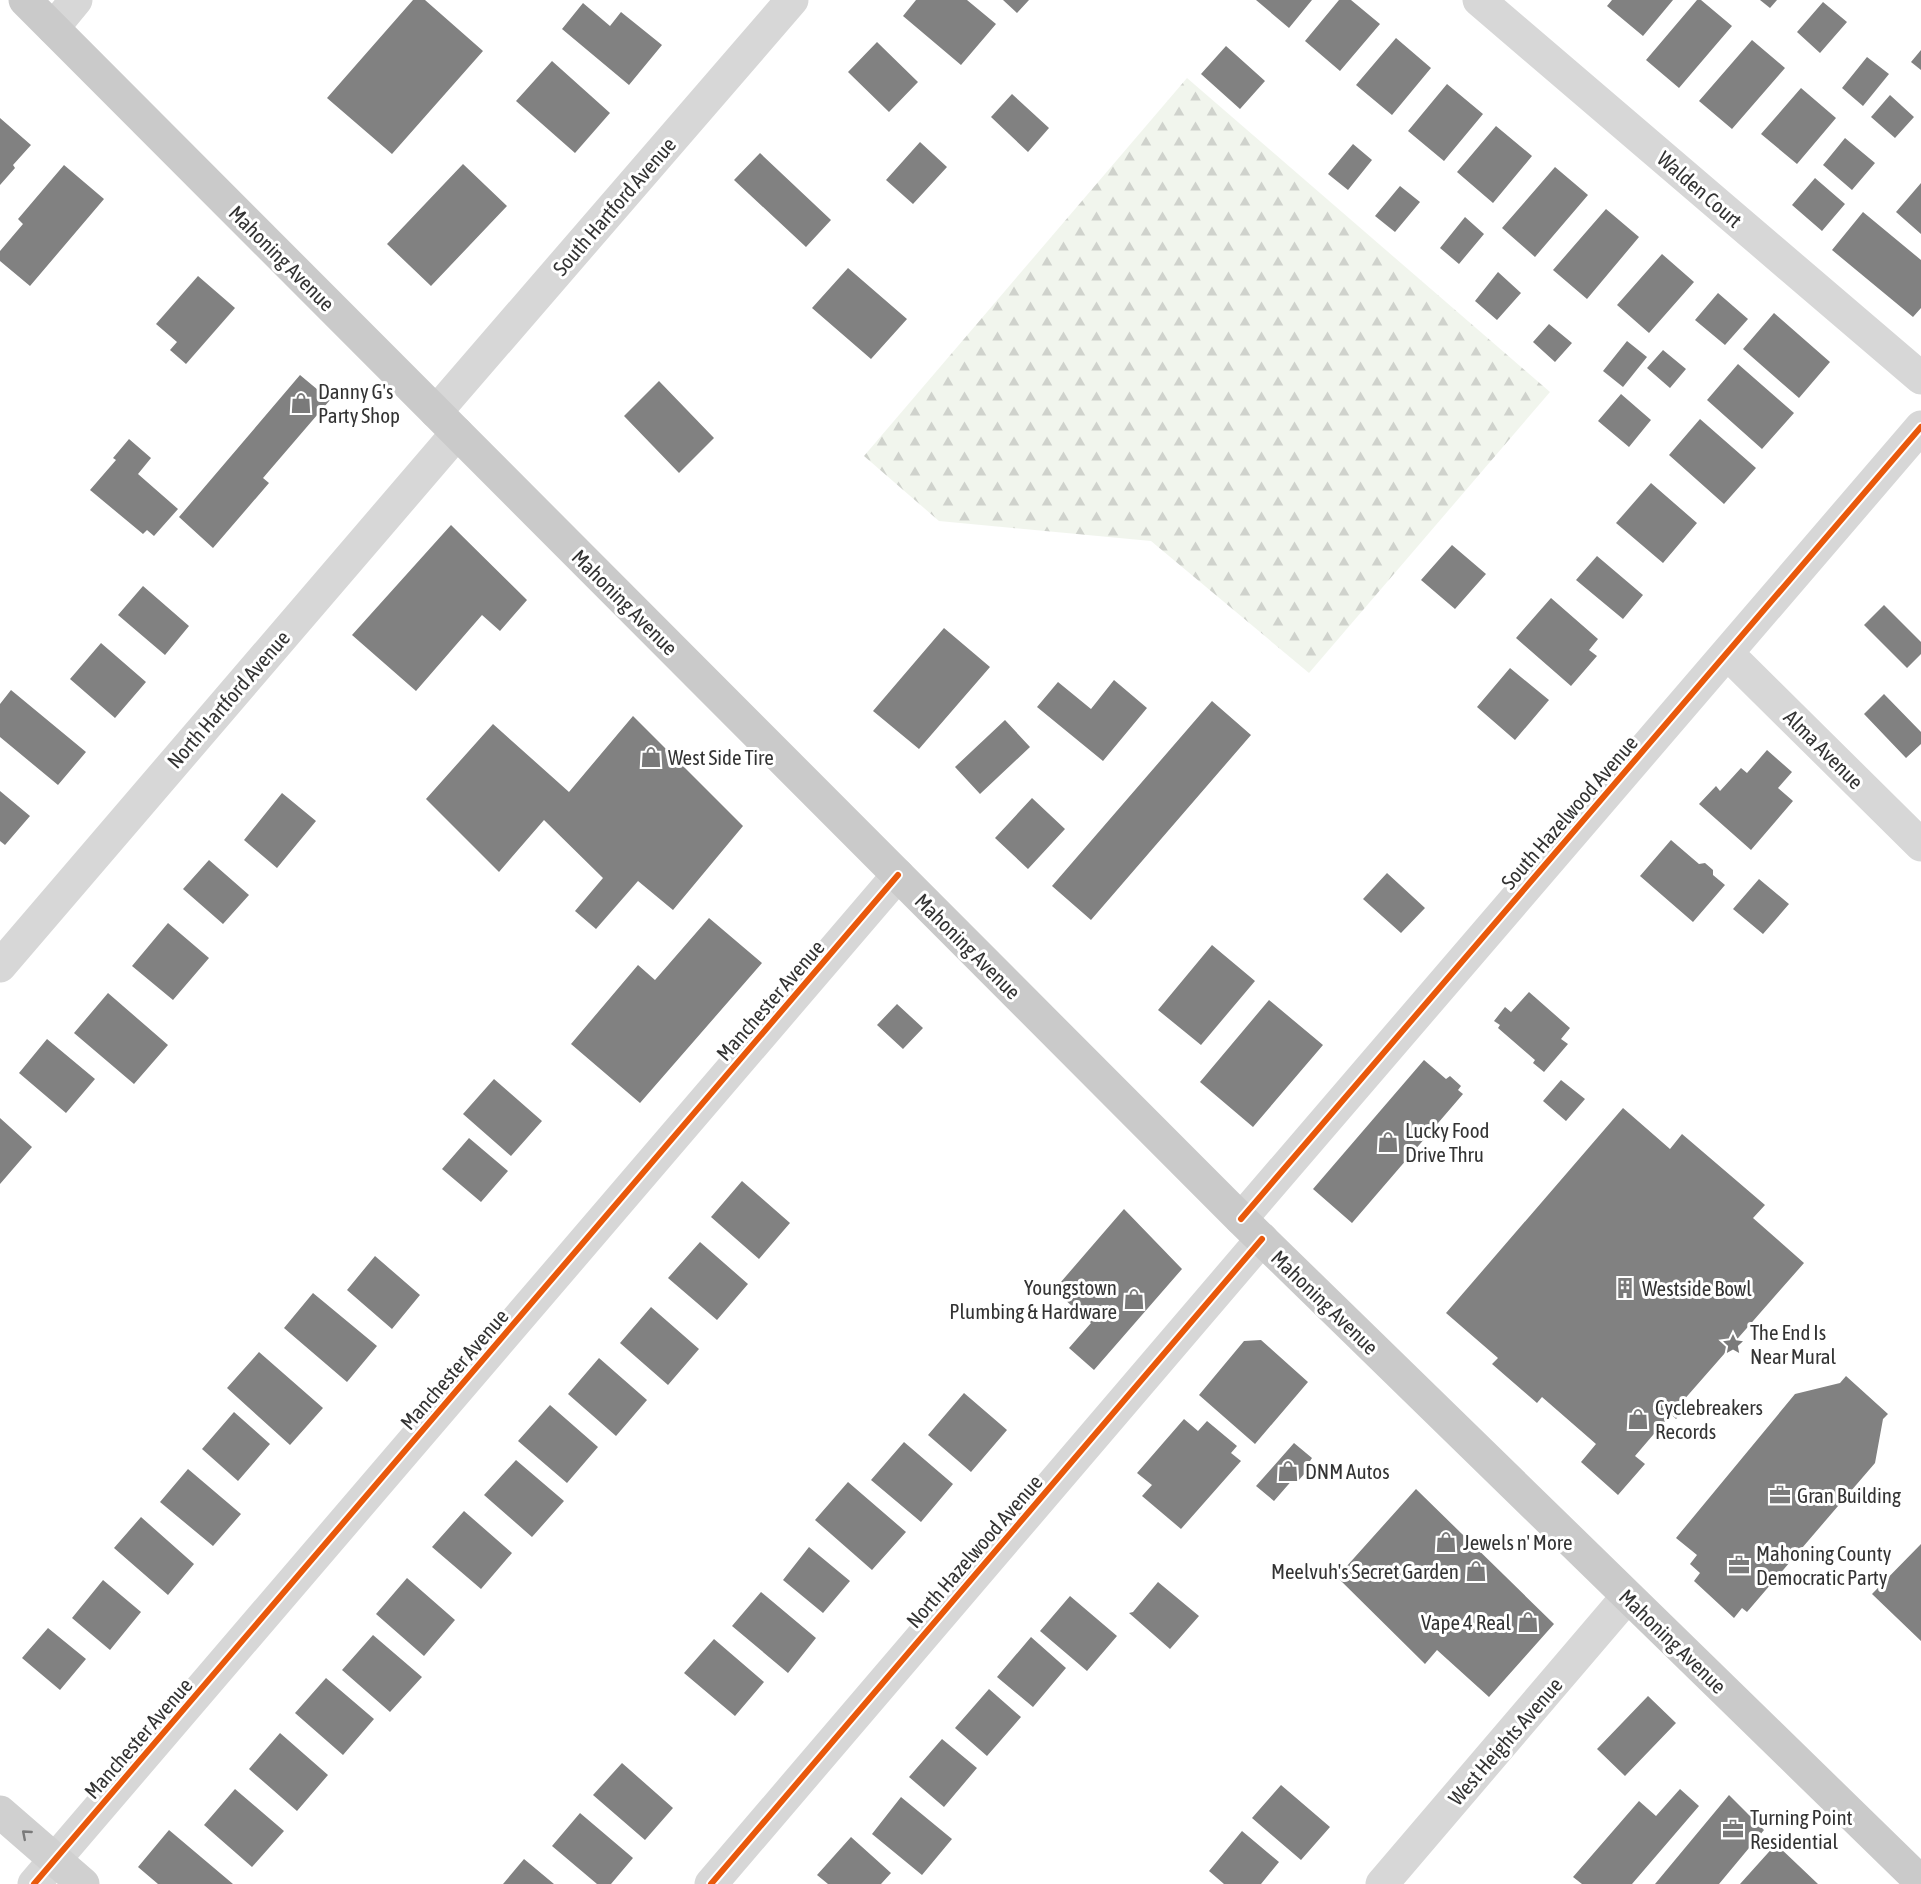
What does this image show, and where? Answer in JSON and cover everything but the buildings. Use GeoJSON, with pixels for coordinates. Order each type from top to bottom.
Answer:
{"type":"FeatureCollection","features":[{"type":"Feature","properties":{"kind":"main road","name":"Mahoning Avenue"},"geometry":{"type":"LineString","coordinates":[[25,0],[1251,1229],[1921,1882]]}},
{"type":"Feature","properties":{"kind":"street"},"geometry":{"type":"LineString","coordinates":[[53,28],[76,0]]}},
{"type":"Feature","properties":{"kind":"street","name":"South Hartford Avenue"},"geometry":{"type":"LineString","coordinates":[[446,422],[792,0]]}},
{"type":"Feature","properties":{"kind":"street","name":"Walden Court"},"geometry":{"type":"LineString","coordinates":[[1479,0],[1921,378]]}},
{"type":"Feature","properties":{"kind":"street","name":"North Hartford Avenue"},"geometry":{"type":"LineString","coordinates":[[0,966],[446,422]]}},
{"type":"Feature","properties":{"kind":"street","name":"South Hazelwood Avenue"},"geometry":{"type":"LineString","coordinates":[[1251,1229],[1727,653],[1921,427]]}},
{"type":"Feature","properties":{"kind":"street","name":"Alma Avenue"},"geometry":{"type":"LineString","coordinates":[[1727,653],[1921,845]]}},
{"type":"Feature","properties":{"kind":"street","name":"Manchester Avenue"},"geometry":{"type":"LineString","coordinates":[[34,1884],[898,875]]}},
{"type":"Feature","properties":{"kind":"street","name":"North Hazelwood Avenue"},"geometry":{"type":"LineString","coordinates":[[711,1884],[1251,1229]]}},
{"type":"Feature","properties":{"kind":"street","name":"West Heights Avenue"},"geometry":{"type":"LineString","coordinates":[[1382,1884],[1627,1597]]}},
{"type":"Feature","properties":{"kind":"street"},"geometry":{"type":"LineString","coordinates":[[0,1812],[83,1884]]}},
{"type":"Feature","properties":{"kind":"green space"},"geometry":{"type":"Polygon","coordinates":[[[1187,78],[1550,392],[1309,673],[1151,541],[939,521],[864,456],[1187,78]]]}},
{"type":"Feature","properties":{"kind":"cycle path"},"geometry":{"type":"LineString","coordinates":[[1241,1219],[1921,427]]}},
{"type":"Feature","properties":{"kind":"cycle path"},"geometry":{"type":"LineString","coordinates":[[34,1884],[898,875]]}},
{"type":"Feature","properties":{"kind":"cycle path"},"geometry":{"type":"LineString","coordinates":[[711,1884],[1262,1239]]}},
{"type":"Feature","properties":{"kind":"place","name":"Danny G's Party Shop"},"geometry":{"type":"Point","coordinates":[301,403]}},
{"type":"Feature","properties":{"kind":"place","name":"West Side Tire"},"geometry":{"type":"Point","coordinates":[651,757]}},
{"type":"Feature","properties":{"kind":"place","name":"Lucky Food Drive Thru"},"geometry":{"type":"Point","coordinates":[1388,1142]}},
{"type":"Feature","properties":{"kind":"place","name":"Westside Bowl"},"geometry":{"type":"Point","coordinates":[1625,1288]}},
{"type":"Feature","properties":{"kind":"place","name":"Youngstown Plumbing & Hardware"},"geometry":{"type":"Point","coordinates":[1134,1299]}},
{"type":"Feature","properties":{"kind":"place","name":"The End Is Near Mural"},"geometry":{"type":"Point","coordinates":[1733,1344]}},
{"type":"Feature","properties":{"kind":"place","name":"Cyclebreakers Records"},"geometry":{"type":"Point","coordinates":[1638,1419]}},
{"type":"Feature","properties":{"kind":"place","name":"DNM Autos"},"geometry":{"type":"Point","coordinates":[1288,1471]}},
{"type":"Feature","properties":{"kind":"place","name":"Gran Building"},"geometry":{"type":"Point","coordinates":[1780,1495]}},
{"type":"Feature","properties":{"kind":"place","name":"Jewels n' More"},"geometry":{"type":"Point","coordinates":[1446,1542]}},
{"type":"Feature","properties":{"kind":"place","name":"Mahoning County Democratic Party"},"geometry":{"type":"Point","coordinates":[1739,1565]}},
{"type":"Feature","properties":{"kind":"place","name":"Meelvuh's Secret Garden"},"geometry":{"type":"Point","coordinates":[1476,1571]}},
{"type":"Feature","properties":{"kind":"place","name":"Vape 4 Real"},"geometry":{"type":"Point","coordinates":[1528,1622]}},
{"type":"Feature","properties":{"kind":"place","name":"Turning Point Residential"},"geometry":{"type":"Point","coordinates":[1733,1829]}}]}
